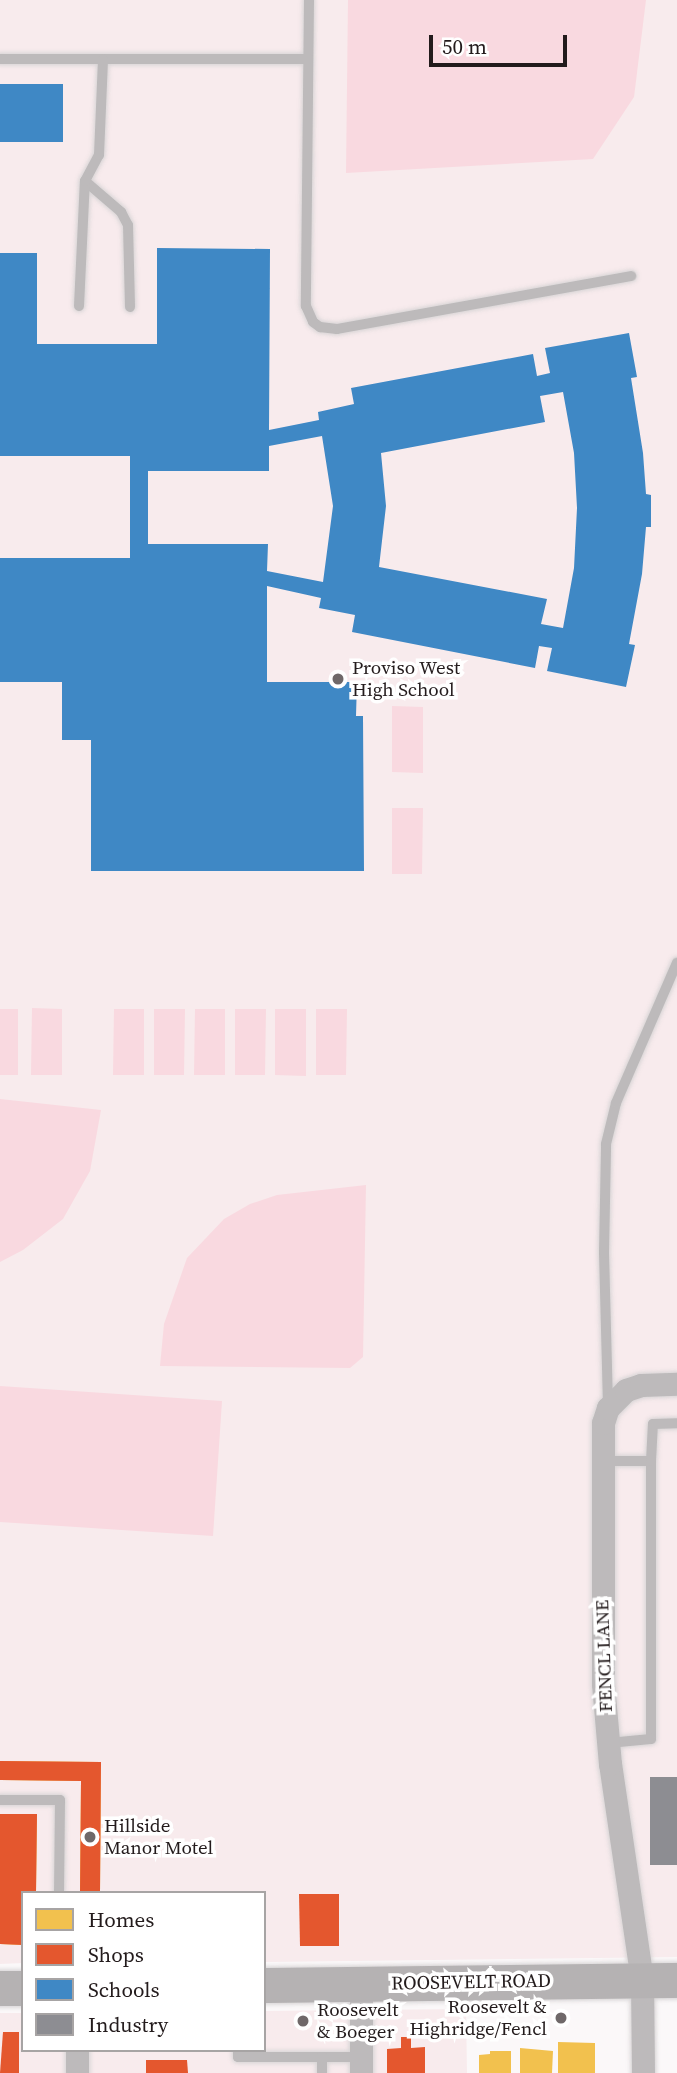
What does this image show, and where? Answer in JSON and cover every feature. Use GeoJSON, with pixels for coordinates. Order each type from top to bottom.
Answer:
{"type":"FeatureCollection","features":[{"type":"Feature","properties":{"kind":"main road","name":"ROOSEVELT ROAD"},"geometry":{"type":"LineString","coordinates":[[266,1984],[677,1980]]}},
{"type":"Feature","properties":{"kind":"main road"},"geometry":{"type":"LineString","coordinates":[[0,1988],[21,1988]]}},
{"type":"Feature","properties":{"kind":"street"},"geometry":{"type":"LineString","coordinates":[[608,1408],[626,1390],[641,1385],[677,1384]]}},
{"type":"Feature","properties":{"kind":"street","name":"FENCL LANE"},"geometry":{"type":"LineString","coordinates":[[608,1408],[603,1423],[603,1684],[608,1744],[642,1980],[643,2073]]}},
{"type":"Feature","properties":{"kind":"street"},"geometry":{"type":"LineString","coordinates":[[361,1983],[361,2065]]}},
{"type":"Feature","properties":{"kind":"street"},"geometry":{"type":"LineString","coordinates":[[77,2052],[77,2073]]}},
{"type":"Feature","properties":{"kind":"lane"},"geometry":{"type":"LineString","coordinates":[[309,0],[306,306],[308,316],[320,327],[337,329],[631,276]]}},
{"type":"Feature","properties":{"kind":"lane"},"geometry":{"type":"LineString","coordinates":[[0,59],[308,59]]}},
{"type":"Feature","properties":{"kind":"lane"},"geometry":{"type":"LineString","coordinates":[[79,306],[85,181],[99,155],[103,59]]}},
{"type":"Feature","properties":{"kind":"lane"},"geometry":{"type":"LineString","coordinates":[[85,181],[121,212],[128,225],[131,307]]}},
{"type":"Feature","properties":{"kind":"lane"},"geometry":{"type":"LineString","coordinates":[[608,1408],[604,1253],[606,1144],[616,1103],[677,963]]}},
{"type":"Feature","properties":{"kind":"lane"},"geometry":{"type":"LineString","coordinates":[[608,1744],[651,1738],[650,1461],[653,1424],[677,1423]]}},
{"type":"Feature","properties":{"kind":"lane"},"geometry":{"type":"LineString","coordinates":[[603,1461],[650,1461]]}},
{"type":"Feature","properties":{"kind":"lane"},"geometry":{"type":"LineString","coordinates":[[0,1800],[60,1800],[59,1891]]}},
{"type":"Feature","properties":{"kind":"lane"},"geometry":{"type":"LineString","coordinates":[[238,2052],[238,2057],[322,2057],[361,2065]]}},
{"type":"Feature","properties":{"kind":"lane"},"geometry":{"type":"LineString","coordinates":[[322,2057],[322,2073]]}},
{"type":"Feature","properties":{"kind":"shaded area","name":"Proviso West High School"},"geometry":{"type":"Polygon","coordinates":[[[0,0],[677,0],[677,1957],[266,1962],[266,1891],[21,1891],[21,1963],[0,1964],[0,0]]]}},
{"type":"Feature","properties":{"kind":"shaded area"},"geometry":{"type":"Polygon","coordinates":[[[348,0],[646,0],[634,97],[593,159],[346,173],[348,0]]]}},
{"type":"Feature","properties":{"kind":"shaded area"},"geometry":{"type":"Polygon","coordinates":[[[392,706],[423,707],[423,773],[392,772],[392,706]]]}},
{"type":"Feature","properties":{"kind":"shaded area"},"geometry":{"type":"Polygon","coordinates":[[[392,808],[423,808],[422,874],[392,874],[392,808]]]}},
{"type":"Feature","properties":{"kind":"shaded area"},"geometry":{"type":"Polygon","coordinates":[[[32,1008],[62,1009],[62,1075],[31,1075],[32,1008]]]}},
{"type":"Feature","properties":{"kind":"shaded area"},"geometry":{"type":"Polygon","coordinates":[[[0,1009],[18,1009],[18,1075],[0,1075],[0,1009]]]}},
{"type":"Feature","properties":{"kind":"shaded area"},"geometry":{"type":"Polygon","coordinates":[[[114,1009],[144,1009],[144,1075],[113,1075],[114,1009]]]}},
{"type":"Feature","properties":{"kind":"shaded area"},"geometry":{"type":"Polygon","coordinates":[[[154,1009],[185,1009],[184,1075],[154,1075],[154,1009]]]}},
{"type":"Feature","properties":{"kind":"shaded area"},"geometry":{"type":"Polygon","coordinates":[[[195,1009],[225,1009],[225,1075],[194,1075],[195,1009]]]}},
{"type":"Feature","properties":{"kind":"shaded area"},"geometry":{"type":"Polygon","coordinates":[[[235,1009],[266,1009],[265,1075],[235,1075],[235,1009]]]}},
{"type":"Feature","properties":{"kind":"shaded area"},"geometry":{"type":"Polygon","coordinates":[[[275,1009],[306,1009],[306,1076],[275,1075],[275,1009]]]}},
{"type":"Feature","properties":{"kind":"shaded area"},"geometry":{"type":"Polygon","coordinates":[[[316,1009],[347,1009],[346,1075],[316,1075],[316,1009]]]}},
{"type":"Feature","properties":{"kind":"shaded area"},"geometry":{"type":"Polygon","coordinates":[[[0,1099],[101,1110],[90,1171],[63,1219],[23,1250],[0,1262],[0,1099]]]}},
{"type":"Feature","properties":{"kind":"shaded area"},"geometry":{"type":"Polygon","coordinates":[[[366,1185],[363,1357],[350,1368],[160,1366],[164,1324],[187,1258],[224,1219],[250,1204],[277,1195],[366,1185]]]}},
{"type":"Feature","properties":{"kind":"shaded area"},"geometry":{"type":"Polygon","coordinates":[[[0,1386],[222,1401],[213,1536],[0,1522],[0,1386]]]}},
{"type":"Feature","properties":{"kind":"shaded area"},"geometry":{"type":"Polygon","coordinates":[[[466,2009],[467,2073],[0,2073],[0,2013],[21,2013],[21,2052],[266,2052],[266,2011],[466,2009]]]}},
{"type":"Feature","properties":{"kind":"building: Homes","name":"Hillside Manor Motel"},"geometry":{"type":"Polygon","coordinates":[[[0,1761],[101,1762],[100,1891],[80,1891],[81,1781],[0,1780],[0,1761]]]}},
{"type":"Feature","properties":{"kind":"building: Homes"},"geometry":{"type":"Polygon","coordinates":[[[0,1814],[37,1814],[36,1891],[21,1891],[21,1945],[0,1944],[0,1814]]]}},
{"type":"Feature","properties":{"kind":"building: Homes"},"geometry":{"type":"Polygon","coordinates":[[[558,2042],[595,2043],[595,2073],[558,2073],[558,2042]]]}},
{"type":"Feature","properties":{"kind":"building: Homes"},"geometry":{"type":"Polygon","coordinates":[[[520,2048],[553,2051],[552,2073],[520,2073],[520,2048]]]}},
{"type":"Feature","properties":{"kind":"building: Homes"},"geometry":{"type":"Polygon","coordinates":[[[490,2051],[511,2051],[511,2073],[479,2073],[479,2055],[490,2054],[490,2051]]]}},
{"type":"Feature","properties":{"kind":"building: Shops","name":"Hillside Manor Motel"},"geometry":{"type":"Polygon","coordinates":[[[0,1761],[101,1762],[100,1891],[80,1891],[81,1781],[0,1780],[0,1761]]]}},
{"type":"Feature","properties":{"kind":"building: Shops"},"geometry":{"type":"Polygon","coordinates":[[[0,1814],[37,1814],[36,1891],[21,1891],[21,1945],[0,1944],[0,1814]]]}},
{"type":"Feature","properties":{"kind":"building: Shops"},"geometry":{"type":"Polygon","coordinates":[[[299,1894],[339,1894],[339,1946],[300,1946],[299,1894]]]}},
{"type":"Feature","properties":{"kind":"building: Shops"},"geometry":{"type":"Polygon","coordinates":[[[3,2032],[19,2032],[19,2073],[0,2073],[3,2032]]]}},
{"type":"Feature","properties":{"kind":"building: Shops"},"geometry":{"type":"Polygon","coordinates":[[[401,2037],[411,2037],[411,2048],[425,2047],[425,2073],[387,2073],[387,2049],[401,2048],[401,2037]]]}},
{"type":"Feature","properties":{"kind":"building: Shops"},"geometry":{"type":"Polygon","coordinates":[[[146,2060],[187,2060],[188,2073],[146,2073],[146,2060]]]}},
{"type":"Feature","properties":{"kind":"building: Schools"},"geometry":{"type":"Polygon","coordinates":[[[0,84],[63,84],[63,142],[0,142],[0,84]]]}},
{"type":"Feature","properties":{"kind":"building: Schools","name":"Proviso West High School"},"geometry":{"type":"Polygon","coordinates":[[[157,248],[270,249],[269,430],[319,420],[318,412],[354,404],[351,388],[533,354],[537,376],[550,373],[545,348],[629,333],[637,377],[631,378],[643,453],[646,494],[651,495],[651,527],[646,527],[642,574],[629,644],[635,645],[626,687],[547,671],[552,648],[539,646],[535,668],[352,632],[355,615],[319,608],[321,598],[267,586],[267,682],[357,682],[356,716],[363,716],[364,871],[91,871],[91,740],[62,740],[62,682],[0,682],[0,558],[130,558],[130,456],[0,456],[0,253],[37,253],[37,344],[157,344],[157,248]],[[563,392],[540,396],[545,422],[381,453],[386,506],[379,567],[547,599],[541,624],[563,628],[574,568],[577,508],[574,453],[563,392]],[[322,436],[269,446],[269,471],[148,471],[148,544],[268,544],[267,571],[323,582],[333,506],[322,436]]]}},
{"type":"Feature","properties":{"kind":"building: Industry"},"geometry":{"type":"Polygon","coordinates":[[[650,1777],[677,1777],[677,1865],[650,1865],[650,1777]]]}},
{"type":"Feature","properties":{"kind":"place","name":"Proviso West High School"},"geometry":{"type":"Point","coordinates":[338,679]}},
{"type":"Feature","properties":{"kind":"place","name":"Hillside Manor Motel"},"geometry":{"type":"Point","coordinates":[90,1837]}},
{"type":"Feature","properties":{"kind":"place","name":"Roosevelt & Highridge/Fencl"},"geometry":{"type":"Point","coordinates":[561,2018]}},
{"type":"Feature","properties":{"kind":"place","name":"Roosevelt & Boeger"},"geometry":{"type":"Point","coordinates":[303,2021]}}]}
